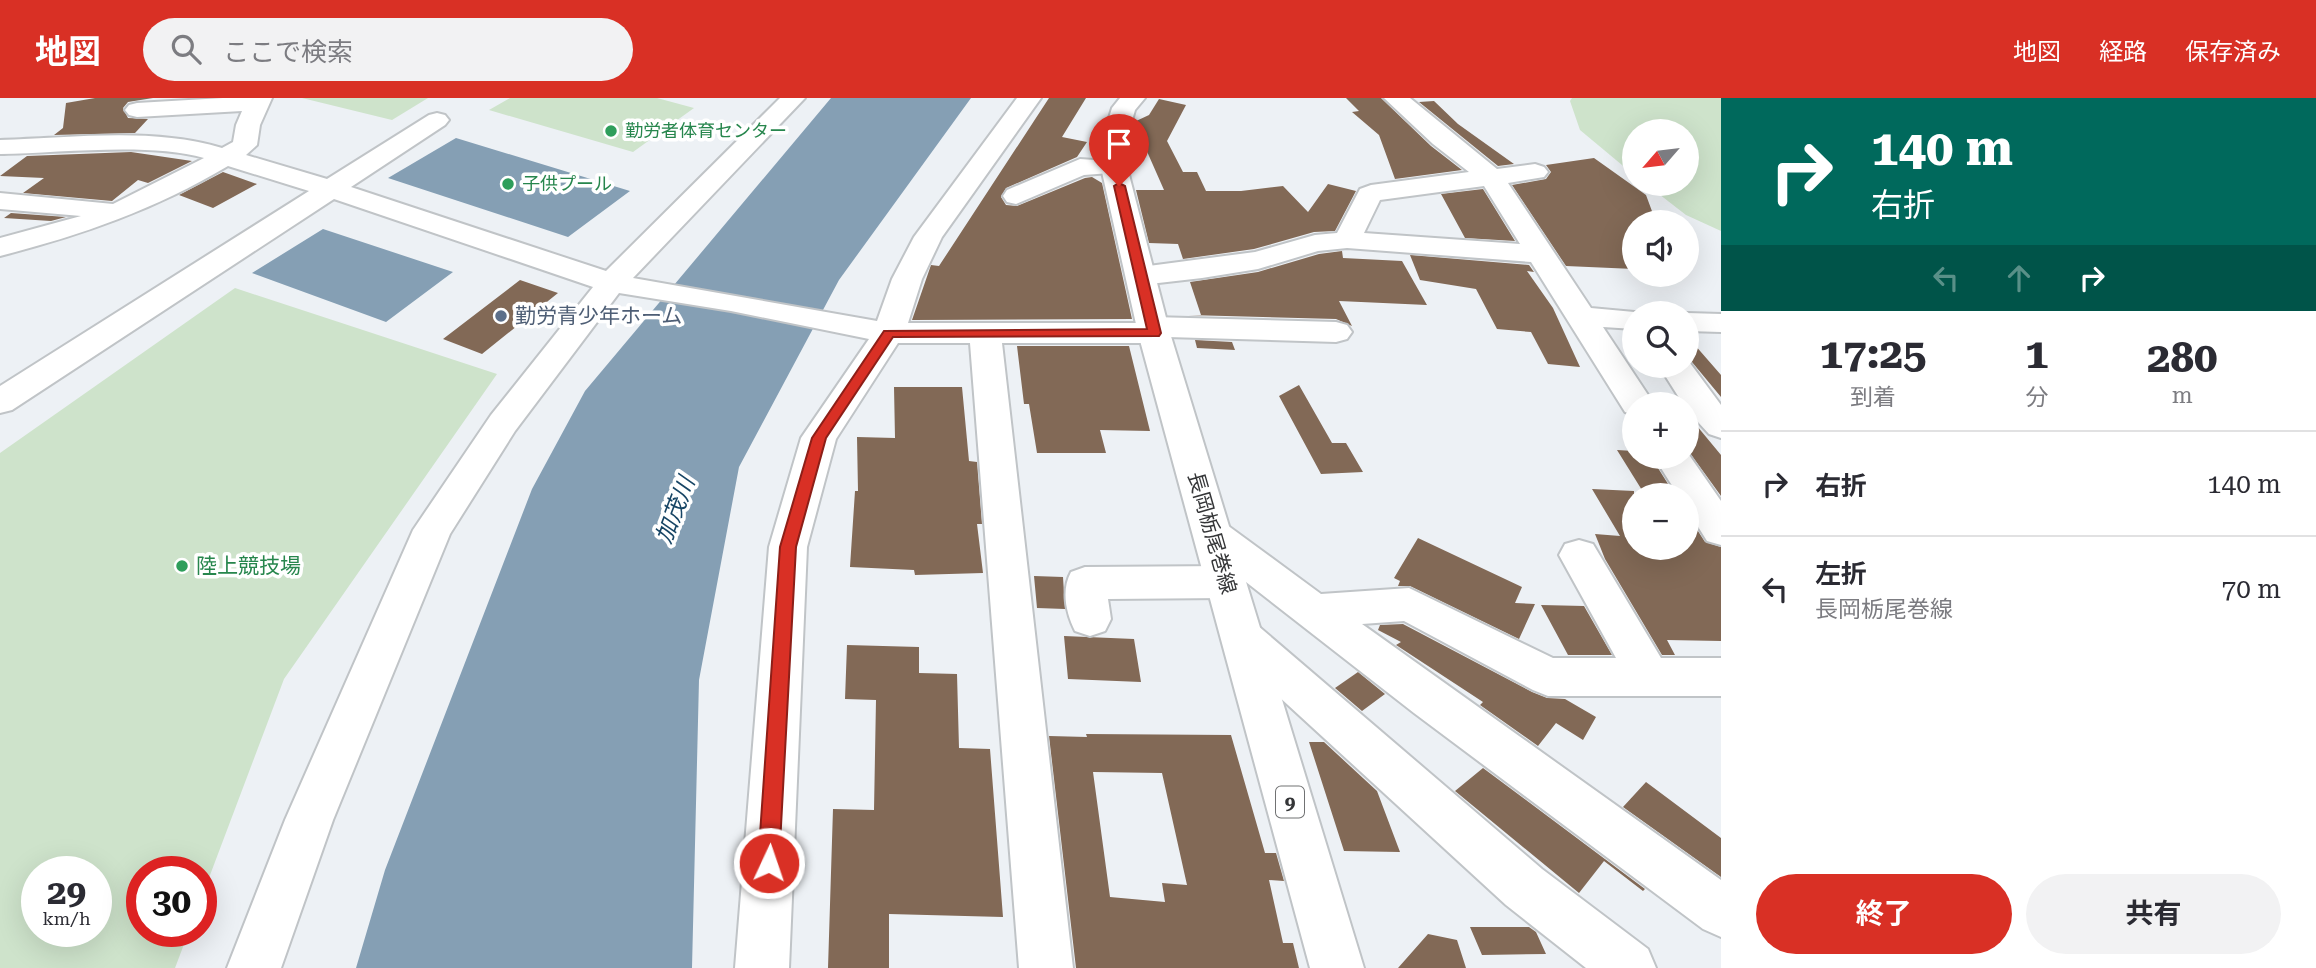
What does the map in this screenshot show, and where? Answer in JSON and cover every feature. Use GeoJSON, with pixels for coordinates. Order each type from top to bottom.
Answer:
{"type":"FeatureCollection","features":[{"type":"Feature","properties":{"kind":"street"},"geometry":{"type":"LineString","coordinates":[[254,968],[309,820],[432,530],[503,423],[611,283],[793,98]]}},
{"type":"Feature","properties":{"kind":"street"},"geometry":{"type":"LineString","coordinates":[[762,968],[788,547],[819,438],[889,333],[907,279],[928,237],[1029,98]]}},
{"type":"Feature","properties":{"kind":"street","name":"長岡栃尾巻線"},"geometry":{"type":"LineString","coordinates":[[1133,98],[1124,108],[1117,131],[1114,167],[1154,330],[1337,968]]}},
{"type":"Feature","properties":{"kind":"street"},"geometry":{"type":"LineString","coordinates":[[1396,98],[1492,178],[1629,392]]}},
{"type":"Feature","properties":{"kind":"street"},"geometry":{"type":"LineString","coordinates":[[0,247],[56,233],[121,211],[226,156],[245,145],[248,125],[259,100],[136,110]]}},
{"type":"Feature","properties":{"kind":"street"},"geometry":{"type":"LineString","coordinates":[[0,402],[438,120]]}},
{"type":"Feature","properties":{"kind":"street"},"geometry":{"type":"LineString","coordinates":[[0,147],[147,143],[193,148],[331,189],[611,283],[731,302],[889,333],[1154,330],[1336,332]]}},
{"type":"Feature","properties":{"kind":"street"},"geometry":{"type":"LineString","coordinates":[[1016,196],[1080,167],[1114,167]]}},
{"type":"Feature","properties":{"kind":"street"},"geometry":{"type":"LineString","coordinates":[[1347,240],[1369,195],[1380,191],[1535,172]]}},
{"type":"Feature","properties":{"kind":"street"},"geometry":{"type":"LineString","coordinates":[[0,201],[121,211]]}},
{"type":"Feature","properties":{"kind":"street"},"geometry":{"type":"LineString","coordinates":[[1140,276],[1247,262],[1315,243],[1347,240],[1539,254]]}},
{"type":"Feature","properties":{"kind":"street"},"geometry":{"type":"LineString","coordinates":[[1579,316],[1622,319]]}},
{"type":"Feature","properties":{"kind":"street"},"geometry":{"type":"LineString","coordinates":[[1699,322],[1721,323]]}},
{"type":"Feature","properties":{"kind":"street"},"geometry":{"type":"LineString","coordinates":[[985,334],[1046,968]]}},
{"type":"Feature","properties":{"kind":"street"},"geometry":{"type":"LineString","coordinates":[[1683,378],[1698,401],[1721,426]]}},
{"type":"Feature","properties":{"kind":"street"},"geometry":{"type":"LineString","coordinates":[[1694,474],[1721,531]]}},
{"type":"Feature","properties":{"kind":"street"},"geometry":{"type":"LineString","coordinates":[[1213,535],[1430,699],[1721,911]]}},
{"type":"Feature","properties":{"kind":"street"},"geometry":{"type":"LineString","coordinates":[[1580,555],[1649,678]]}},
{"type":"Feature","properties":{"kind":"street"},"geometry":{"type":"LineString","coordinates":[[1090,619],[1085,583],[1226,582]]}},
{"type":"Feature","properties":{"kind":"street"},"geometry":{"type":"LineString","coordinates":[[1316,611],[1409,604],[1548,677],[1721,677]]}},
{"type":"Feature","properties":{"kind":"street"},"geometry":{"type":"LineString","coordinates":[[1242,637],[1524,887],[1629,968]]}},
{"type":"Feature","properties":{"kind":"green space"},"geometry":{"type":"Polygon","coordinates":[[[302,98],[428,98],[392,120],[302,98]]]}},
{"type":"Feature","properties":{"kind":"green space","name":"勤労者体育センター"},"geometry":{"type":"Polygon","coordinates":[[[510,98],[657,98],[694,108],[633,152],[489,110],[510,98]]]}},
{"type":"Feature","properties":{"kind":"green space"},"geometry":{"type":"Polygon","coordinates":[[[1572,98],[1721,98],[1721,231],[1699,221],[1699,210],[1680,210],[1661,196],[1699,196],[1699,119],[1622,119],[1622,165],[1580,130],[1570,101],[1572,98]]]}},
{"type":"Feature","properties":{"kind":"green space","name":"陸上競技場"},"geometry":{"type":"Polygon","coordinates":[[[235,288],[497,374],[284,679],[217,857],[126,856],[126,947],[183,947],[175,968],[0,968],[0,453],[235,288]]]}},
{"type":"Feature","properties":{"kind":"water","name":"加茂川"},"geometry":{"type":"Polygon","coordinates":[[[831,98],[971,98],[839,280],[739,467],[699,680],[692,968],[356,968],[385,870],[532,489],[585,391],[831,98]]]}},
{"type":"Feature","properties":{"kind":"water","name":"子供プール"},"geometry":{"type":"Polygon","coordinates":[[[456,138],[630,191],[568,237],[388,178],[456,138]]]}},
{"type":"Feature","properties":{"kind":"water"},"geometry":{"type":"Polygon","coordinates":[[[323,229],[453,272],[386,322],[252,273],[323,229]]]}},
{"type":"Feature","properties":{"kind":"building"},"geometry":{"type":"Polygon","coordinates":[[[95,98],[153,98],[128,102],[123,108],[128,118],[148,119],[135,133],[54,135],[63,128],[66,103],[95,98]]]}},
{"type":"Feature","properties":{"kind":"building"},"geometry":{"type":"Polygon","coordinates":[[[1049,98],[1086,98],[1062,137],[1087,142],[1077,157],[1006,188],[1001,197],[1006,205],[1017,206],[1085,178],[1092,177],[1102,183],[1132,319],[912,320],[931,265],[939,266],[1049,98]]]}},
{"type":"Feature","properties":{"kind":"building"},"geometry":{"type":"Polygon","coordinates":[[[1346,98],[1381,98],[1431,146],[1462,170],[1395,179],[1379,135],[1352,112],[1359,111],[1346,98]]]}},
{"type":"Feature","properties":{"kind":"building"},"geometry":{"type":"Polygon","coordinates":[[[1159,99],[1186,105],[1167,141],[1183,172],[1197,172],[1206,191],[1241,191],[1283,186],[1308,212],[1328,184],[1356,191],[1335,231],[1314,232],[1254,249],[1183,259],[1178,244],[1149,243],[1136,190],[1164,190],[1134,122],[1149,115],[1159,99]]]}},
{"type":"Feature","properties":{"kind":"building"},"geometry":{"type":"Polygon","coordinates":[[[1434,101],[1458,124],[1514,164],[1498,166],[1419,102],[1434,101]]]}},
{"type":"Feature","properties":{"kind":"building"},"geometry":{"type":"Polygon","coordinates":[[[131,152],[192,161],[148,183],[138,180],[112,201],[23,193],[44,178],[0,176],[27,156],[131,152]]]}},
{"type":"Feature","properties":{"kind":"building"},"geometry":{"type":"Polygon","coordinates":[[[1594,158],[1622,178],[1622,196],[1646,196],[1652,210],[1622,210],[1622,268],[1566,266],[1512,185],[1546,179],[1551,172],[1546,165],[1594,158]]]}},
{"type":"Feature","properties":{"kind":"building"},"geometry":{"type":"Polygon","coordinates":[[[223,172],[257,184],[213,208],[179,195],[223,172]]]}},
{"type":"Feature","properties":{"kind":"building"},"geometry":{"type":"Polygon","coordinates":[[[1483,189],[1515,241],[1465,238],[1441,194],[1483,189]]]}},
{"type":"Feature","properties":{"kind":"building"},"geometry":{"type":"Polygon","coordinates":[[[11,213],[66,217],[51,221],[4,218],[11,213]]]}},
{"type":"Feature","properties":{"kind":"building"},"geometry":{"type":"Polygon","coordinates":[[[1342,251],[1343,258],[1402,261],[1427,305],[1339,301],[1352,326],[1336,319],[1188,315],[1201,315],[1190,282],[1258,272],[1319,254],[1342,251]]]}},
{"type":"Feature","properties":{"kind":"building"},"geometry":{"type":"Polygon","coordinates":[[[1410,255],[1529,265],[1534,272],[1527,271],[1553,308],[1580,367],[1548,364],[1531,332],[1497,329],[1476,289],[1420,280],[1410,255]]]}},
{"type":"Feature","properties":{"kind":"building","name":"勤労青少年ホーム"},"geometry":{"type":"Polygon","coordinates":[[[520,280],[558,293],[482,354],[443,339],[520,280]]]}},
{"type":"Feature","properties":{"kind":"building"},"geometry":{"type":"Polygon","coordinates":[[[1195,340],[1232,342],[1235,350],[1197,348],[1195,340]]]}},
{"type":"Feature","properties":{"kind":"building"},"geometry":{"type":"Polygon","coordinates":[[[1017,346],[1129,346],[1150,431],[1100,430],[1106,453],[1037,453],[1029,404],[1024,404],[1017,346]]]}},
{"type":"Feature","properties":{"kind":"building"},"geometry":{"type":"Polygon","coordinates":[[[1699,350],[1721,375],[1721,397],[1699,370],[1699,350]]]}},
{"type":"Feature","properties":{"kind":"building"},"geometry":{"type":"Polygon","coordinates":[[[1299,385],[1332,443],[1346,443],[1363,472],[1321,474],[1279,396],[1299,385]]]}},
{"type":"Feature","properties":{"kind":"building"},"geometry":{"type":"Polygon","coordinates":[[[894,387],[962,387],[969,461],[977,462],[982,524],[977,524],[983,573],[915,575],[914,570],[850,567],[855,491],[858,491],[857,437],[895,438],[894,387]]]}},
{"type":"Feature","properties":{"kind":"building"},"geometry":{"type":"Polygon","coordinates":[[[1699,428],[1721,455],[1721,496],[1699,466],[1699,428]]]}},
{"type":"Feature","properties":{"kind":"building"},"geometry":{"type":"Polygon","coordinates":[[[1629,469],[1659,469],[1667,483],[1638,483],[1629,469]]]}},
{"type":"Feature","properties":{"kind":"building"},"geometry":{"type":"Polygon","coordinates":[[[1592,489],[1622,490],[1622,560],[1699,560],[1699,533],[1705,542],[1721,547],[1721,641],[1667,640],[1675,655],[1662,655],[1605,559],[1595,534],[1620,536],[1592,489]]]}},
{"type":"Feature","properties":{"kind":"building"},"geometry":{"type":"Polygon","coordinates":[[[1418,538],[1522,587],[1515,603],[1535,604],[1519,639],[1410,586],[1398,586],[1400,581],[1394,578],[1418,538]]]}},
{"type":"Feature","properties":{"kind":"building"},"geometry":{"type":"Polygon","coordinates":[[[1034,576],[1063,577],[1065,609],[1037,608],[1034,576]]]}},
{"type":"Feature","properties":{"kind":"building"},"geometry":{"type":"Polygon","coordinates":[[[1541,605],[1584,606],[1612,655],[1568,655],[1541,605]]]}},
{"type":"Feature","properties":{"kind":"building"},"geometry":{"type":"Polygon","coordinates":[[[1403,624],[1532,692],[1547,698],[1565,699],[1596,717],[1583,740],[1556,723],[1538,746],[1480,705],[1483,702],[1396,645],[1401,642],[1378,630],[1380,625],[1403,624]]]}},
{"type":"Feature","properties":{"kind":"building"},"geometry":{"type":"Polygon","coordinates":[[[1064,636],[1134,639],[1141,682],[1068,679],[1064,636]]]}},
{"type":"Feature","properties":{"kind":"building"},"geometry":{"type":"Polygon","coordinates":[[[847,645],[919,647],[919,673],[957,674],[959,748],[990,749],[1003,917],[889,914],[889,968],[828,968],[833,809],[874,810],[876,700],[845,699],[847,645]]]}},
{"type":"Feature","properties":{"kind":"building"},"geometry":{"type":"Polygon","coordinates":[[[1358,672],[1385,694],[1362,711],[1335,688],[1358,672]]]}},
{"type":"Feature","properties":{"kind":"building"},"geometry":{"type":"Polygon","coordinates":[[[1086,734],[1231,735],[1265,853],[1276,853],[1284,881],[1269,880],[1283,943],[1293,943],[1299,968],[1076,968],[1049,736],[1087,737],[1086,734]],[[1093,772],[1110,897],[1165,902],[1162,883],[1187,885],[1162,773],[1093,772]]]}},
{"type":"Feature","properties":{"kind":"building"},"geometry":{"type":"Polygon","coordinates":[[[1309,742],[1324,742],[1377,791],[1400,852],[1344,851],[1309,742]]]}},
{"type":"Feature","properties":{"kind":"building"},"geometry":{"type":"Polygon","coordinates":[[[1483,768],[1645,889],[1643,891],[1604,861],[1579,893],[1455,791],[1483,768]]]}},
{"type":"Feature","properties":{"kind":"building"},"geometry":{"type":"Polygon","coordinates":[[[1646,782],[1721,838],[1721,877],[1623,807],[1646,782]]]}},
{"type":"Feature","properties":{"kind":"building"},"geometry":{"type":"Polygon","coordinates":[[[1470,927],[1529,927],[1536,932],[1546,954],[1482,955],[1470,927]]]}},
{"type":"Feature","properties":{"kind":"building"},"geometry":{"type":"Polygon","coordinates":[[[1428,934],[1457,940],[1466,968],[1398,968],[1428,934]]]}},
{"type":"Feature","properties":{"kind":"place","name":"勤労者体育センター"},"geometry":{"type":"Point","coordinates":[611,131]}},
{"type":"Feature","properties":{"kind":"place","name":"子供プール"},"geometry":{"type":"Point","coordinates":[508,184]}},
{"type":"Feature","properties":{"kind":"place","name":"勤労青少年ホーム"},"geometry":{"type":"Point","coordinates":[501,316]}},
{"type":"Feature","properties":{"kind":"place","name":"陸上競技場"},"geometry":{"type":"Point","coordinates":[182,566]}},
{"type":"Feature","properties":{"kind":"route"},"geometry":{"type":"LineString","coordinates":[[769,863],[788,547],[819,438],[889,333],[1154,333],[1119,186]]}}]}
